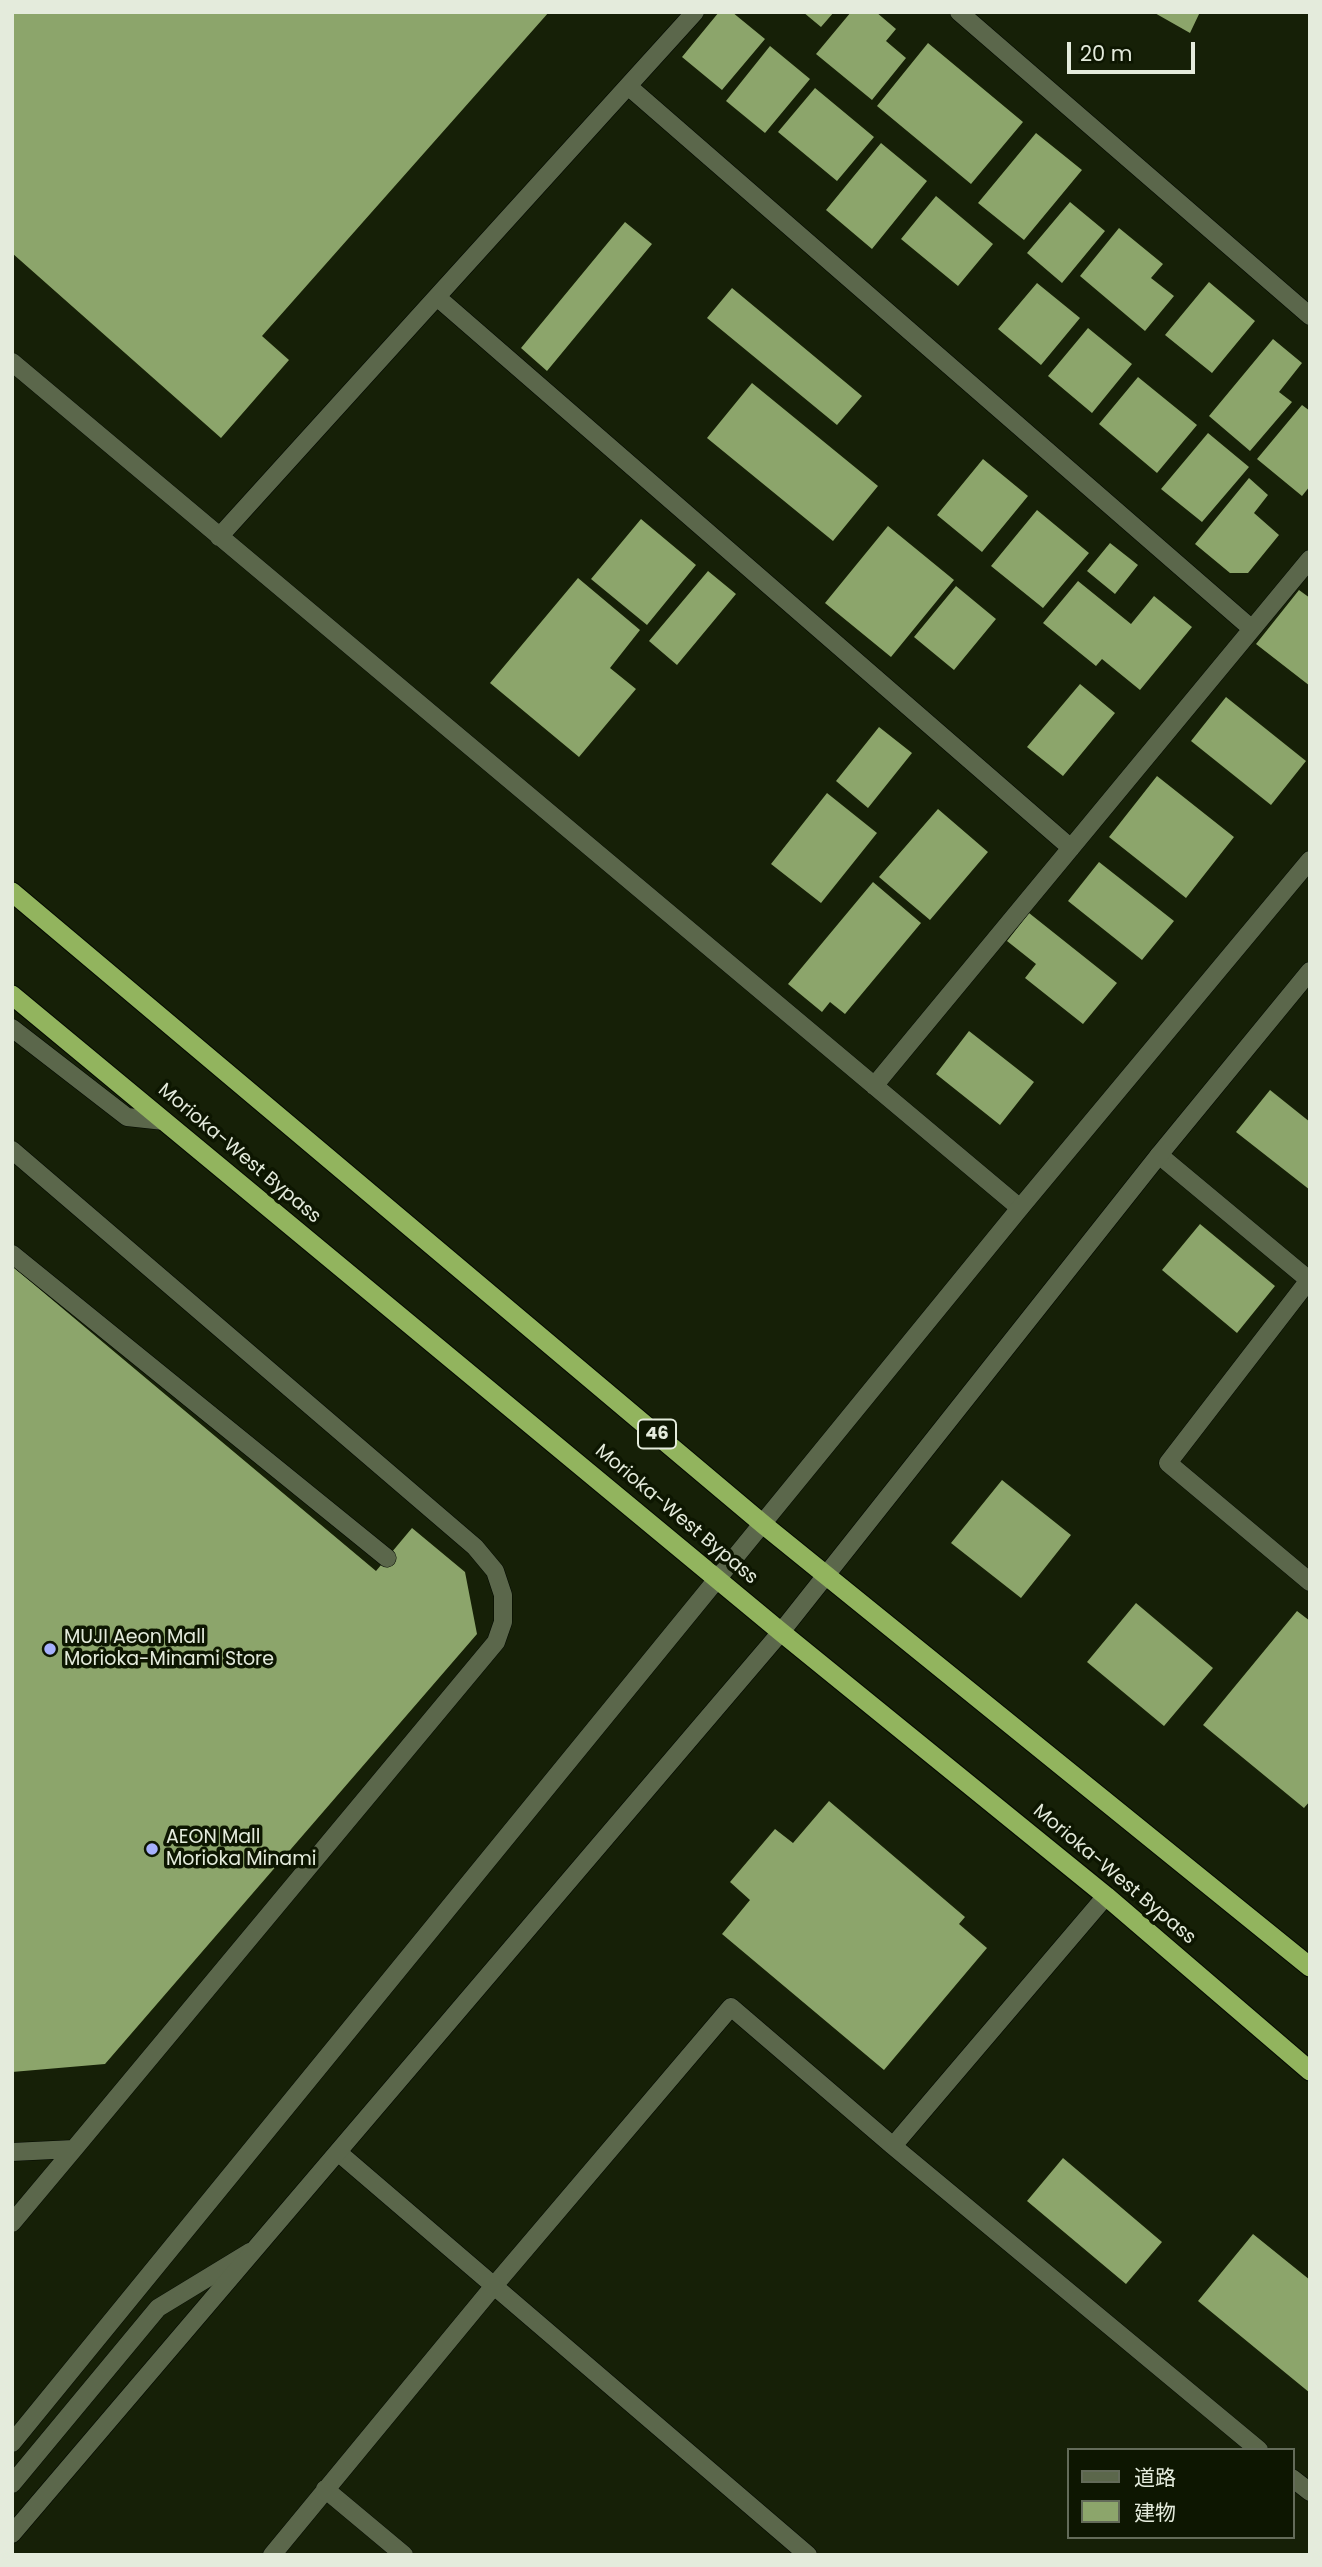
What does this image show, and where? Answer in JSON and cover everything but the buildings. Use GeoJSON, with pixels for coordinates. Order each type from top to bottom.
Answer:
{"type":"FeatureCollection","features":[{"type":"Feature","properties":{"kind":"highway","name":"46"},"geometry":{"type":"LineString","coordinates":[[12,891],[764,1525],[1310,1967]]}},
{"type":"Feature","properties":{"kind":"highway","name":"Morioka-West Bypass"},"geometry":{"type":"LineString","coordinates":[[12,995],[781,1632],[1106,1896],[1310,2071]]}},
{"type":"Feature","properties":{"kind":"street"},"geometry":{"type":"LineString","coordinates":[[219,537],[695,12]]}},
{"type":"Feature","properties":{"kind":"street"},"geometry":{"type":"LineString","coordinates":[[959,12],[1310,316]]}},
{"type":"Feature","properties":{"kind":"street"},"geometry":{"type":"LineString","coordinates":[[628,86],[1252,629]]}},
{"type":"Feature","properties":{"kind":"street"},"geometry":{"type":"LineString","coordinates":[[437,297],[1071,848]]}},
{"type":"Feature","properties":{"kind":"street"},"geometry":{"type":"LineString","coordinates":[[12,362],[1020,1208]]}},
{"type":"Feature","properties":{"kind":"street"},"geometry":{"type":"LineString","coordinates":[[874,1086],[1310,559]]}},
{"type":"Feature","properties":{"kind":"street"},"geometry":{"type":"LineString","coordinates":[[12,2444],[1020,1208],[1310,860]]}},
{"type":"Feature","properties":{"kind":"street"},"geometry":{"type":"LineString","coordinates":[[12,2534],[781,1632],[1159,1155],[1310,971]]}},
{"type":"Feature","properties":{"kind":"street"},"geometry":{"type":"LineString","coordinates":[[12,1028],[127,1117],[164,1121]]}},
{"type":"Feature","properties":{"kind":"street"},"geometry":{"type":"LineString","coordinates":[[12,1150],[475,1546],[495,1571],[503,1595],[503,1622],[496,1642],[12,2223]]}},
{"type":"Feature","properties":{"kind":"street"},"geometry":{"type":"LineString","coordinates":[[1159,1155],[1309,1280],[1168,1463],[1310,1581]]}},
{"type":"Feature","properties":{"kind":"street"},"geometry":{"type":"LineString","coordinates":[[12,1254],[387,1558]]}},
{"type":"Feature","properties":{"kind":"street"},"geometry":{"type":"LineString","coordinates":[[893,2146],[1106,1896]]}},
{"type":"Feature","properties":{"kind":"street"},"geometry":{"type":"LineString","coordinates":[[272,2555],[493,2287],[731,2007],[893,2146],[1257,2448]]}},
{"type":"Feature","properties":{"kind":"street"},"geometry":{"type":"LineString","coordinates":[[12,2152],[74,2149]]}},
{"type":"Feature","properties":{"kind":"street"},"geometry":{"type":"LineString","coordinates":[[339,2153],[808,2555]]}},
{"type":"Feature","properties":{"kind":"street"},"geometry":{"type":"LineString","coordinates":[[12,2484],[158,2308],[259,2246]]}},
{"type":"Feature","properties":{"kind":"street"},"geometry":{"type":"LineString","coordinates":[[1294,2480],[1310,2492]]}},
{"type":"Feature","properties":{"kind":"street"},"geometry":{"type":"LineString","coordinates":[[325,2489],[404,2555]]}},
{"type":"Feature","properties":{"kind":"place","name":"MUJI Aeon Mall Morioka-Minami Store"},"geometry":{"type":"Point","coordinates":[50,1649]}},
{"type":"Feature","properties":{"kind":"place","name":"AEON Mall Morioka Minami"},"geometry":{"type":"Point","coordinates":[152,1849]}}]}
